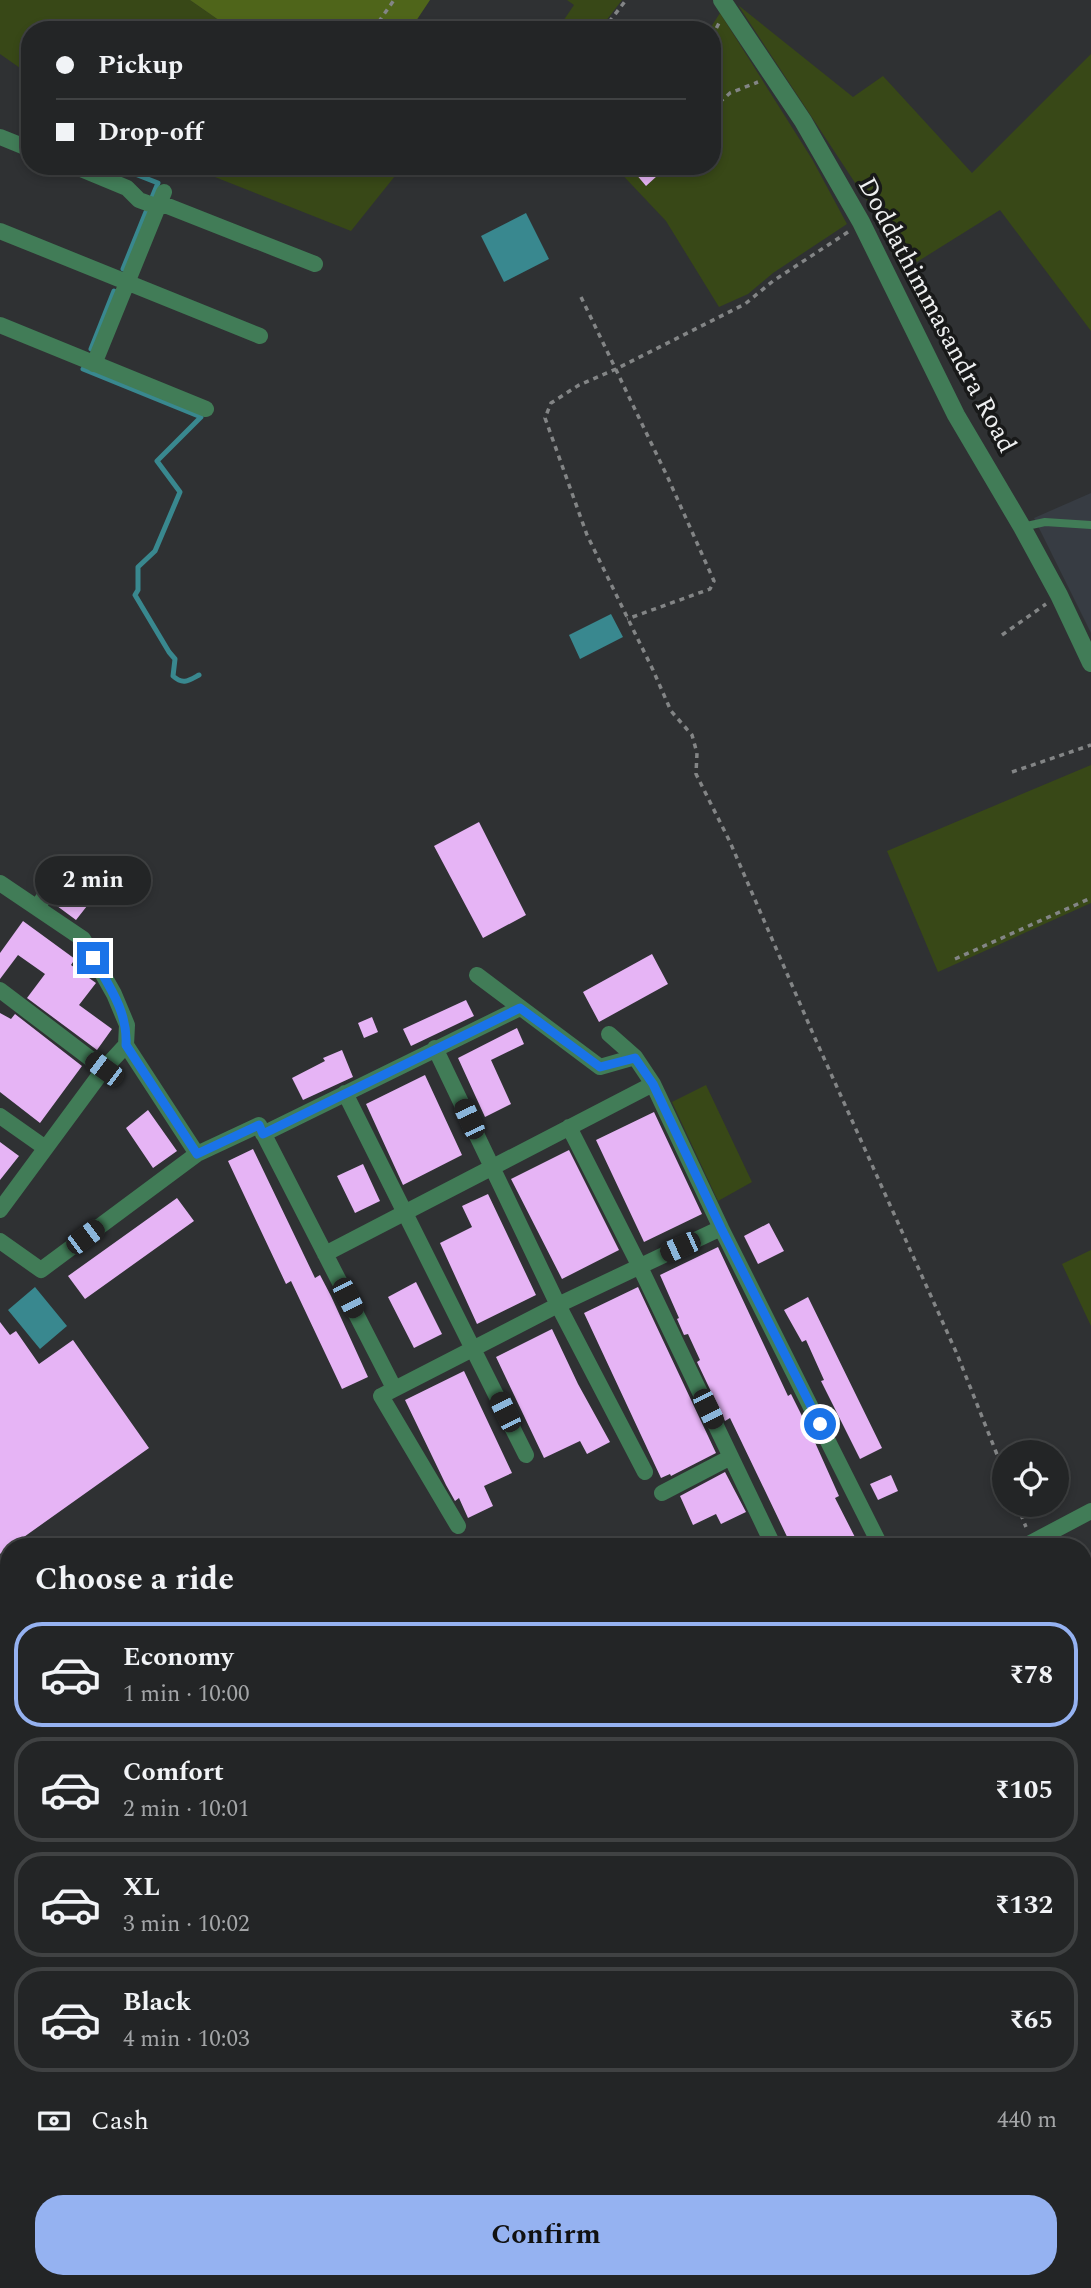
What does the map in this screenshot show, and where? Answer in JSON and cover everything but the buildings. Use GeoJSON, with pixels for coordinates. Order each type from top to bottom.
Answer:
{"type":"FeatureCollection","features":[{"type":"Feature","properties":{"kind":"street","name":"Doddathimmasandra Road"},"geometry":{"type":"LineString","coordinates":[[722,0],[803,121],[861,222],[956,415],[1022,527],[1059,595],[1091,663]]}},
{"type":"Feature","properties":{"kind":"street"},"geometry":{"type":"LineString","coordinates":[[0,137],[21,145]]}},
{"type":"Feature","properties":{"kind":"street"},"geometry":{"type":"LineString","coordinates":[[96,175],[127,188],[139,200],[161,201],[315,264]]}},
{"type":"Feature","properties":{"kind":"street"},"geometry":{"type":"LineString","coordinates":[[94,364],[161,201]]}},
{"type":"Feature","properties":{"kind":"street"},"geometry":{"type":"LineString","coordinates":[[0,231],[260,336]]}},
{"type":"Feature","properties":{"kind":"street"},"geometry":{"type":"LineString","coordinates":[[0,325],[206,409]]}},
{"type":"Feature","properties":{"kind":"street"},"geometry":{"type":"LineString","coordinates":[[37,908],[58,875]]}},
{"type":"Feature","properties":{"kind":"street"},"geometry":{"type":"LineString","coordinates":[[0,883],[83,939],[114,994],[127,1025],[126,1045],[197,1154]]}},
{"type":"Feature","properties":{"kind":"street"},"geometry":{"type":"LineString","coordinates":[[477,975],[600,1067],[635,1058]]}},
{"type":"Feature","properties":{"kind":"street"},"geometry":{"type":"LineString","coordinates":[[0,990],[104,1069]]}},
{"type":"Feature","properties":{"kind":"street"},"geometry":{"type":"LineString","coordinates":[[263,1134],[520,1008]]}},
{"type":"Feature","properties":{"kind":"street"},"geometry":{"type":"LineString","coordinates":[[609,1034],[635,1058],[653,1084],[721,1228],[876,1538]]}},
{"type":"Feature","properties":{"kind":"street"},"geometry":{"type":"LineString","coordinates":[[0,1210],[44,1147],[104,1069],[126,1045]]}},
{"type":"Feature","properties":{"kind":"street"},"geometry":{"type":"LineString","coordinates":[[435,1048],[558,1305],[645,1472]]}},
{"type":"Feature","properties":{"kind":"street"},"geometry":{"type":"LineString","coordinates":[[325,1254],[653,1084]]}},
{"type":"Feature","properties":{"kind":"street"},"geometry":{"type":"LineString","coordinates":[[345,1093],[526,1455]]}},
{"type":"Feature","properties":{"kind":"street"},"geometry":{"type":"LineString","coordinates":[[0,1115],[44,1147]]}},
{"type":"Feature","properties":{"kind":"street"},"geometry":{"type":"LineString","coordinates":[[0,1241],[41,1270],[197,1154],[259,1125],[394,1388]]}},
{"type":"Feature","properties":{"kind":"street"},"geometry":{"type":"LineString","coordinates":[[569,1127],[639,1265],[770,1538]]}},
{"type":"Feature","properties":{"kind":"street"},"geometry":{"type":"LineString","coordinates":[[458,1526],[381,1396],[558,1305],[721,1228]]}},
{"type":"Feature","properties":{"kind":"street"},"geometry":{"type":"LineString","coordinates":[[662,1493],[731,1457]]}},
{"type":"Feature","properties":{"kind":"street"},"geometry":{"type":"LineString","coordinates":[[1041,1538],[1091,1511]]}},
{"type":"Feature","properties":{"kind":"lane"},"geometry":{"type":"LineString","coordinates":[[1022,527],[1045,522],[1091,525]]}},
{"type":"Feature","properties":{"kind":"path"},"geometry":{"type":"LineString","coordinates":[[379,21],[394,0]]}},
{"type":"Feature","properties":{"kind":"path"},"geometry":{"type":"LineString","coordinates":[[610,21],[626,0]]}},
{"type":"Feature","properties":{"kind":"path"},"geometry":{"type":"LineString","coordinates":[[721,101],[730,93],[773,76]]}},
{"type":"Feature","properties":{"kind":"path"},"geometry":{"type":"LineString","coordinates":[[861,222],[812,258],[773,281],[745,304],[579,385],[551,403],[545,418],[587,535],[671,711],[692,735],[696,753],[696,774],[730,842],[947,1330],[992,1442]]}},
{"type":"Feature","properties":{"kind":"path"},"geometry":{"type":"LineString","coordinates":[[581,297],[714,581],[710,589],[627,619]]}},
{"type":"Feature","properties":{"kind":"path"},"geometry":{"type":"LineString","coordinates":[[1002,635],[1059,595]]}},
{"type":"Feature","properties":{"kind":"path"},"geometry":{"type":"LineString","coordinates":[[1012,772],[1091,745]]}},
{"type":"Feature","properties":{"kind":"path"},"geometry":{"type":"LineString","coordinates":[[955,959],[1091,898]]}},
{"type":"Feature","properties":{"kind":"path"},"geometry":{"type":"LineString","coordinates":[[1020,1517],[1026,1538]]}},
{"type":"Feature","properties":{"kind":"shaded area"},"geometry":{"type":"Polygon","coordinates":[[[1091,493],[1091,633],[1034,518],[1091,493]]]}},
{"type":"Feature","properties":{"kind":"green space"},"geometry":{"type":"Polygon","coordinates":[[[0,0],[190,0],[220,21],[21,21],[21,69],[0,54],[0,0]]]}},
{"type":"Feature","properties":{"kind":"green space"},"geometry":{"type":"Polygon","coordinates":[[[190,0],[430,0],[416,21],[220,21],[190,0]]]}},
{"type":"Feature","properties":{"kind":"green space"},"geometry":{"type":"Polygon","coordinates":[[[567,0],[622,0],[606,21],[563,21],[574,5],[567,0]]]}},
{"type":"Feature","properties":{"kind":"green space"},"geometry":{"type":"Polygon","coordinates":[[[738,5],[853,97],[883,76],[972,173],[1091,54],[1091,331],[1000,210],[901,272],[869,204],[738,5]]]}},
{"type":"Feature","properties":{"kind":"green space"},"geometry":{"type":"Polygon","coordinates":[[[720,13],[812,159],[847,224],[773,273],[748,294],[719,307],[666,221],[623,175],[721,175],[721,21],[715,21],[720,13]]]}},
{"type":"Feature","properties":{"kind":"green space"},"geometry":{"type":"Polygon","coordinates":[[[210,175],[396,175],[351,231],[210,175]]]}},
{"type":"Feature","properties":{"kind":"green space"},"geometry":{"type":"Polygon","coordinates":[[[1091,765],[1091,903],[938,972],[887,851],[1091,765]]]}},
{"type":"Feature","properties":{"kind":"green space"},"geometry":{"type":"Polygon","coordinates":[[[706,1085],[752,1182],[718,1201],[672,1102],[706,1085]]]}},
{"type":"Feature","properties":{"kind":"green space"},"geometry":{"type":"Polygon","coordinates":[[[1091,1250],[1091,1326],[1062,1264],[1091,1250]]]}},
{"type":"Feature","properties":{"kind":"water"},"geometry":{"type":"Polygon","coordinates":[[[526,213],[549,259],[504,282],[481,236],[526,213]]]}},
{"type":"Feature","properties":{"kind":"water"},"geometry":{"type":"Polygon","coordinates":[[[611,614],[623,637],[580,659],[569,635],[611,614]]]}},
{"type":"Feature","properties":{"kind":"water"},"geometry":{"type":"Polygon","coordinates":[[[35,1287],[67,1326],[40,1349],[8,1310],[35,1287]]]}},
{"type":"Feature","properties":{"kind":"waterway"},"geometry":{"type":"LineString","coordinates":[[138,175],[158,183],[151,200]]}},
{"type":"Feature","properties":{"kind":"waterway"},"geometry":{"type":"LineString","coordinates":[[123,269],[146,212]]}},
{"type":"Feature","properties":{"kind":"waterway"},"geometry":{"type":"LineString","coordinates":[[91,349],[114,291]]}},
{"type":"Feature","properties":{"kind":"waterway"},"geometry":{"type":"LineString","coordinates":[[83,369],[201,417],[157,461],[180,492],[155,551],[138,567],[138,590],[135,595],[175,659],[173,676],[186,681],[199,675]]}},
{"type":"Feature","properties":{"kind":"route"},"geometry":{"type":"LineString","coordinates":[[93,958],[114,994],[127,1025],[126,1045],[197,1154],[259,1125],[263,1134],[520,1008],[600,1067],[635,1058],[653,1084],[721,1228],[820,1424]]}}]}
